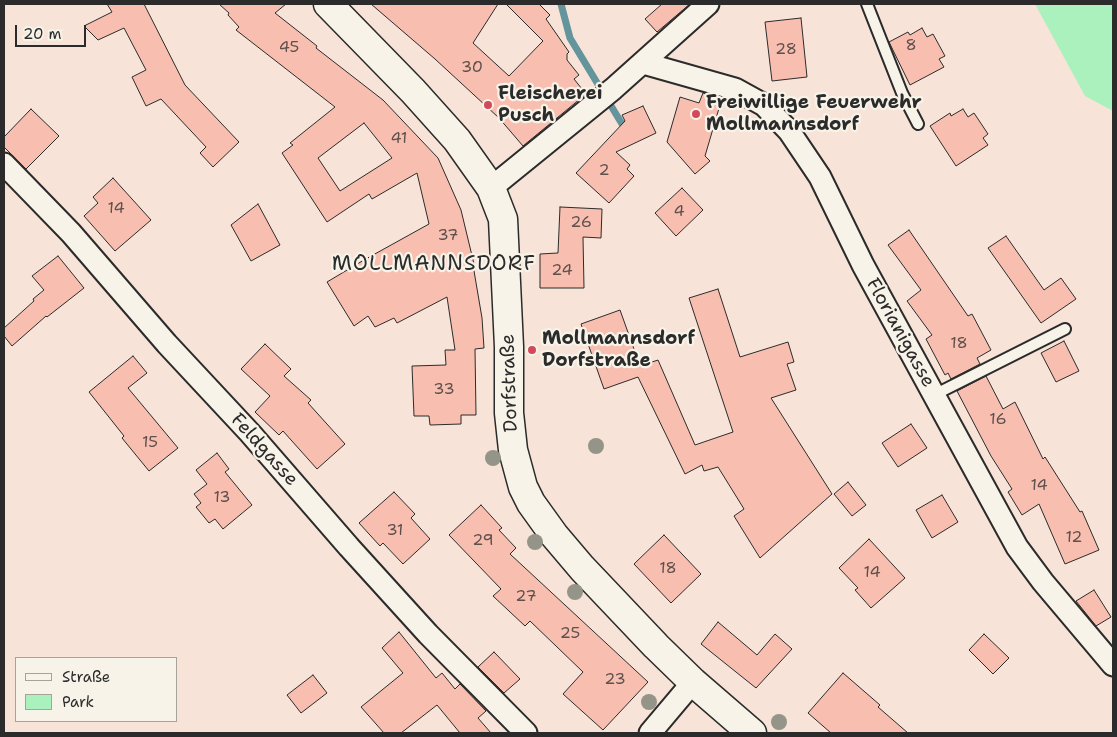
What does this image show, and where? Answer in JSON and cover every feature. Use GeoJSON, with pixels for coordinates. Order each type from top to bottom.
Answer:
{"type":"FeatureCollection","features":[{"type":"Feature","properties":{"kind":"street","name":"Dorfstraße"},"geometry":{"type":"LineString","coordinates":[[328,4],[413,91],[457,140],[491,188],[504,219],[509,347],[509,413],[512,450],[523,487],[531,503],[554,535],[582,568],[662,652],[693,682],[752,733]]}},
{"type":"Feature","properties":{"kind":"street"},"geometry":{"type":"LineString","coordinates":[[491,188],[613,89],[708,4]]}},
{"type":"Feature","properties":{"kind":"street","name":"Florianigasse"},"geometry":{"type":"LineString","coordinates":[[643,63],[735,90],[764,105],[777,117],[799,145],[820,178],[863,266],[1017,547],[1043,582],[1113,664]]}},
{"type":"Feature","properties":{"kind":"street","name":"Feldgasse"},"geometry":{"type":"LineString","coordinates":[[4,164],[71,233],[129,302],[250,433],[428,634],[526,733]]}},
{"type":"Feature","properties":{"kind":"street"},"geometry":{"type":"LineString","coordinates":[[650,733],[693,682]]}},
{"type":"Feature","properties":{"kind":"lane"},"geometry":{"type":"LineString","coordinates":[[867,4],[902,93],[918,124]]}},
{"type":"Feature","properties":{"kind":"lane"},"geometry":{"type":"LineString","coordinates":[[934,394],[1065,329]]}},
{"type":"Feature","properties":{"kind":"green space"},"geometry":{"type":"Polygon","coordinates":[[[1035,4],[1113,4],[1113,111],[1085,96],[1035,4]]]}},
{"type":"Feature","properties":{"kind":"building"},"geometry":{"type":"Polygon","coordinates":[[[107,4],[144,4],[185,85],[239,142],[213,167],[200,153],[206,147],[161,99],[146,106],[132,77],[146,70],[124,28],[98,40],[84,26],[112,12],[107,4]]]}},
{"type":"Feature","properties":{"kind":"building"},"geometry":{"type":"Polygon","coordinates":[[[219,4],[286,4],[275,13],[317,46],[316,48],[383,100],[438,158],[461,210],[474,264],[482,318],[484,348],[475,349],[476,415],[461,415],[461,424],[430,425],[429,416],[414,416],[412,366],[446,365],[445,350],[455,350],[447,297],[397,323],[394,318],[375,327],[368,316],[354,326],[327,282],[429,224],[417,173],[372,199],[369,194],[327,222],[282,153],[293,145],[290,143],[335,107],[236,30],[239,27],[228,15],[229,13],[219,4]],[[364,123],[318,158],[340,191],[392,158],[364,123]]]}},
{"type":"Feature","properties":{"kind":"building"},"geometry":{"type":"Polygon","coordinates":[[[371,4],[498,4],[473,43],[509,76],[543,41],[506,4],[539,4],[550,15],[546,19],[569,52],[567,60],[579,75],[574,79],[586,94],[523,146],[499,118],[371,4]]]}},
{"type":"Feature","properties":{"kind":"building"},"geometry":{"type":"Polygon","coordinates":[[[662,4],[690,4],[657,32],[645,19],[662,4]]]}},
{"type":"Feature","properties":{"kind":"building"},"geometry":{"type":"Polygon","coordinates":[[[801,18],[807,77],[772,81],[765,22],[801,18]]]}},
{"type":"Feature","properties":{"kind":"building"},"geometry":{"type":"Polygon","coordinates":[[[922,28],[927,37],[933,34],[945,56],[939,59],[944,67],[910,85],[889,42],[908,32],[910,35],[922,28]]]}},
{"type":"Feature","properties":{"kind":"building"},"geometry":{"type":"Polygon","coordinates":[[[703,93],[722,98],[705,156],[710,161],[695,174],[667,142],[680,97],[699,103],[703,93]]]}},
{"type":"Feature","properties":{"kind":"building"},"geometry":{"type":"Polygon","coordinates":[[[643,106],[656,133],[616,152],[630,165],[627,169],[634,176],[609,203],[576,173],[625,121],[622,115],[643,106]]]}},
{"type":"Feature","properties":{"kind":"building"},"geometry":{"type":"Polygon","coordinates":[[[31,109],[59,136],[26,169],[4,147],[4,137],[31,109]]]}},
{"type":"Feature","properties":{"kind":"building"},"geometry":{"type":"Polygon","coordinates":[[[963,109],[968,117],[974,113],[988,134],[983,138],[988,145],[956,166],[930,126],[950,113],[951,116],[963,109]]]}},
{"type":"Feature","properties":{"kind":"building"},"geometry":{"type":"Polygon","coordinates":[[[113,178],[151,220],[115,251],[84,216],[98,203],[93,197],[113,178]]]}},
{"type":"Feature","properties":{"kind":"building"},"geometry":{"type":"Polygon","coordinates":[[[682,188],[703,210],[676,236],[655,213],[682,188]]]}},
{"type":"Feature","properties":{"kind":"building"},"geometry":{"type":"Polygon","coordinates":[[[258,204],[280,245],[251,261],[231,225],[258,204]]]}},
{"type":"Feature","properties":{"kind":"building"},"geometry":{"type":"Polygon","coordinates":[[[560,207],[602,209],[601,238],[583,237],[584,288],[540,288],[540,254],[558,253],[560,207]]]}},
{"type":"Feature","properties":{"kind":"building"},"geometry":{"type":"Polygon","coordinates":[[[909,230],[968,316],[972,314],[991,350],[977,358],[980,364],[951,379],[948,373],[945,375],[926,339],[932,335],[907,301],[921,290],[888,245],[909,230]]]}},
{"type":"Feature","properties":{"kind":"building"},"geometry":{"type":"Polygon","coordinates":[[[1006,236],[1044,290],[1061,278],[1076,299],[1041,323],[988,248],[1006,236]]]}},
{"type":"Feature","properties":{"kind":"building"},"geometry":{"type":"Polygon","coordinates":[[[58,256],[84,288],[46,316],[12,346],[4,336],[4,328],[44,290],[32,276],[58,256]]]}},
{"type":"Feature","properties":{"kind":"building"},"geometry":{"type":"Polygon","coordinates":[[[718,289],[740,357],[788,342],[794,362],[787,364],[796,390],[771,398],[832,494],[760,558],[734,516],[744,509],[718,467],[704,471],[702,465],[685,474],[638,377],[604,389],[581,324],[620,310],[640,366],[658,360],[695,445],[733,432],[689,298],[718,289]]]}},
{"type":"Feature","properties":{"kind":"building"},"geometry":{"type":"Polygon","coordinates":[[[1064,341],[1079,371],[1056,382],[1041,353],[1064,341]]]}},
{"type":"Feature","properties":{"kind":"building"},"geometry":{"type":"Polygon","coordinates":[[[265,344],[291,369],[284,376],[311,400],[308,403],[345,444],[317,469],[283,431],[279,435],[255,412],[270,396],[241,369],[265,344]]]}},
{"type":"Feature","properties":{"kind":"building"},"geometry":{"type":"Polygon","coordinates":[[[133,356],[147,373],[128,388],[178,448],[149,471],[122,438],[124,436],[89,392],[133,356]]]}},
{"type":"Feature","properties":{"kind":"building"},"geometry":{"type":"Polygon","coordinates":[[[986,376],[1003,409],[1015,402],[1043,459],[1045,457],[1080,512],[1082,511],[1099,550],[1065,564],[1039,504],[1022,515],[1008,492],[1012,489],[991,456],[957,391],[986,376]]]}},
{"type":"Feature","properties":{"kind":"building"},"geometry":{"type":"Polygon","coordinates":[[[911,424],[927,448],[898,467],[882,443],[911,424]]]}},
{"type":"Feature","properties":{"kind":"building"},"geometry":{"type":"Polygon","coordinates":[[[217,453],[229,469],[225,472],[252,505],[223,529],[215,519],[209,523],[196,507],[201,503],[194,494],[207,484],[196,470],[217,453]]]}},
{"type":"Feature","properties":{"kind":"building"},"geometry":{"type":"Polygon","coordinates":[[[848,482],[866,505],[852,516],[834,494],[848,482]]]}},
{"type":"Feature","properties":{"kind":"building"},"geometry":{"type":"Polygon","coordinates":[[[394,492],[415,514],[411,518],[430,539],[403,564],[383,543],[380,546],[359,523],[394,492]]]}},
{"type":"Feature","properties":{"kind":"building"},"geometry":{"type":"Polygon","coordinates":[[[942,495],[958,522],[932,538],[916,510],[942,495]]]}},
{"type":"Feature","properties":{"kind":"building"},"geometry":{"type":"Polygon","coordinates":[[[481,505],[502,528],[499,530],[516,548],[510,554],[648,682],[603,730],[563,694],[583,672],[530,621],[525,626],[493,596],[501,589],[449,535],[481,505]]]}},
{"type":"Feature","properties":{"kind":"building"},"geometry":{"type":"Polygon","coordinates":[[[664,535],[701,574],[671,603],[634,564],[664,535]]]}},
{"type":"Feature","properties":{"kind":"building"},"geometry":{"type":"Polygon","coordinates":[[[869,539],[905,578],[871,608],[855,590],[858,588],[839,568],[869,539]]]}},
{"type":"Feature","properties":{"kind":"building"},"geometry":{"type":"Polygon","coordinates":[[[1094,590],[1111,617],[1096,626],[1076,601],[1094,590]]]}},
{"type":"Feature","properties":{"kind":"building"},"geometry":{"type":"Polygon","coordinates":[[[718,622],[757,655],[775,634],[792,649],[756,688],[701,644],[718,622]]]}},
{"type":"Feature","properties":{"kind":"building"},"geometry":{"type":"Polygon","coordinates":[[[399,632],[436,678],[442,673],[455,689],[460,684],[486,711],[478,718],[491,733],[460,733],[437,705],[401,733],[384,733],[361,707],[403,673],[382,648],[399,632]]]}},
{"type":"Feature","properties":{"kind":"building"},"geometry":{"type":"Polygon","coordinates":[[[984,634],[1009,658],[993,674],[969,650],[984,634]]]}},
{"type":"Feature","properties":{"kind":"building"},"geometry":{"type":"Polygon","coordinates":[[[494,652],[520,679],[504,693],[478,667],[494,652]]]}},
{"type":"Feature","properties":{"kind":"building"},"geometry":{"type":"Polygon","coordinates":[[[843,673],[880,705],[878,707],[908,733],[831,733],[808,713],[843,673]]]}},
{"type":"Feature","properties":{"kind":"building"},"geometry":{"type":"Polygon","coordinates":[[[313,675],[327,693],[301,713],[287,695],[313,675]]]}},
{"type":"Feature","properties":{"kind":"waterway"},"geometry":{"type":"LineString","coordinates":[[561,4],[570,38],[622,124]]}},
{"type":"Feature","properties":{"kind":"place","name":"Fleischerei Pusch"},"geometry":{"type":"Point","coordinates":[488,105]}},
{"type":"Feature","properties":{"kind":"place","name":"Freiwillige Feuerwehr Mollmannsdorf"},"geometry":{"type":"Point","coordinates":[696,114]}},
{"type":"Feature","properties":{"kind":"place","name":"Mollmannsdorf Dorfstraße"},"geometry":{"type":"Point","coordinates":[532,350]}},
{"type":"Feature","properties":{"kind":"district","name":"MOLLMANNSDORF"},"geometry":{"type":"Point","coordinates":[434,265]}}]}
